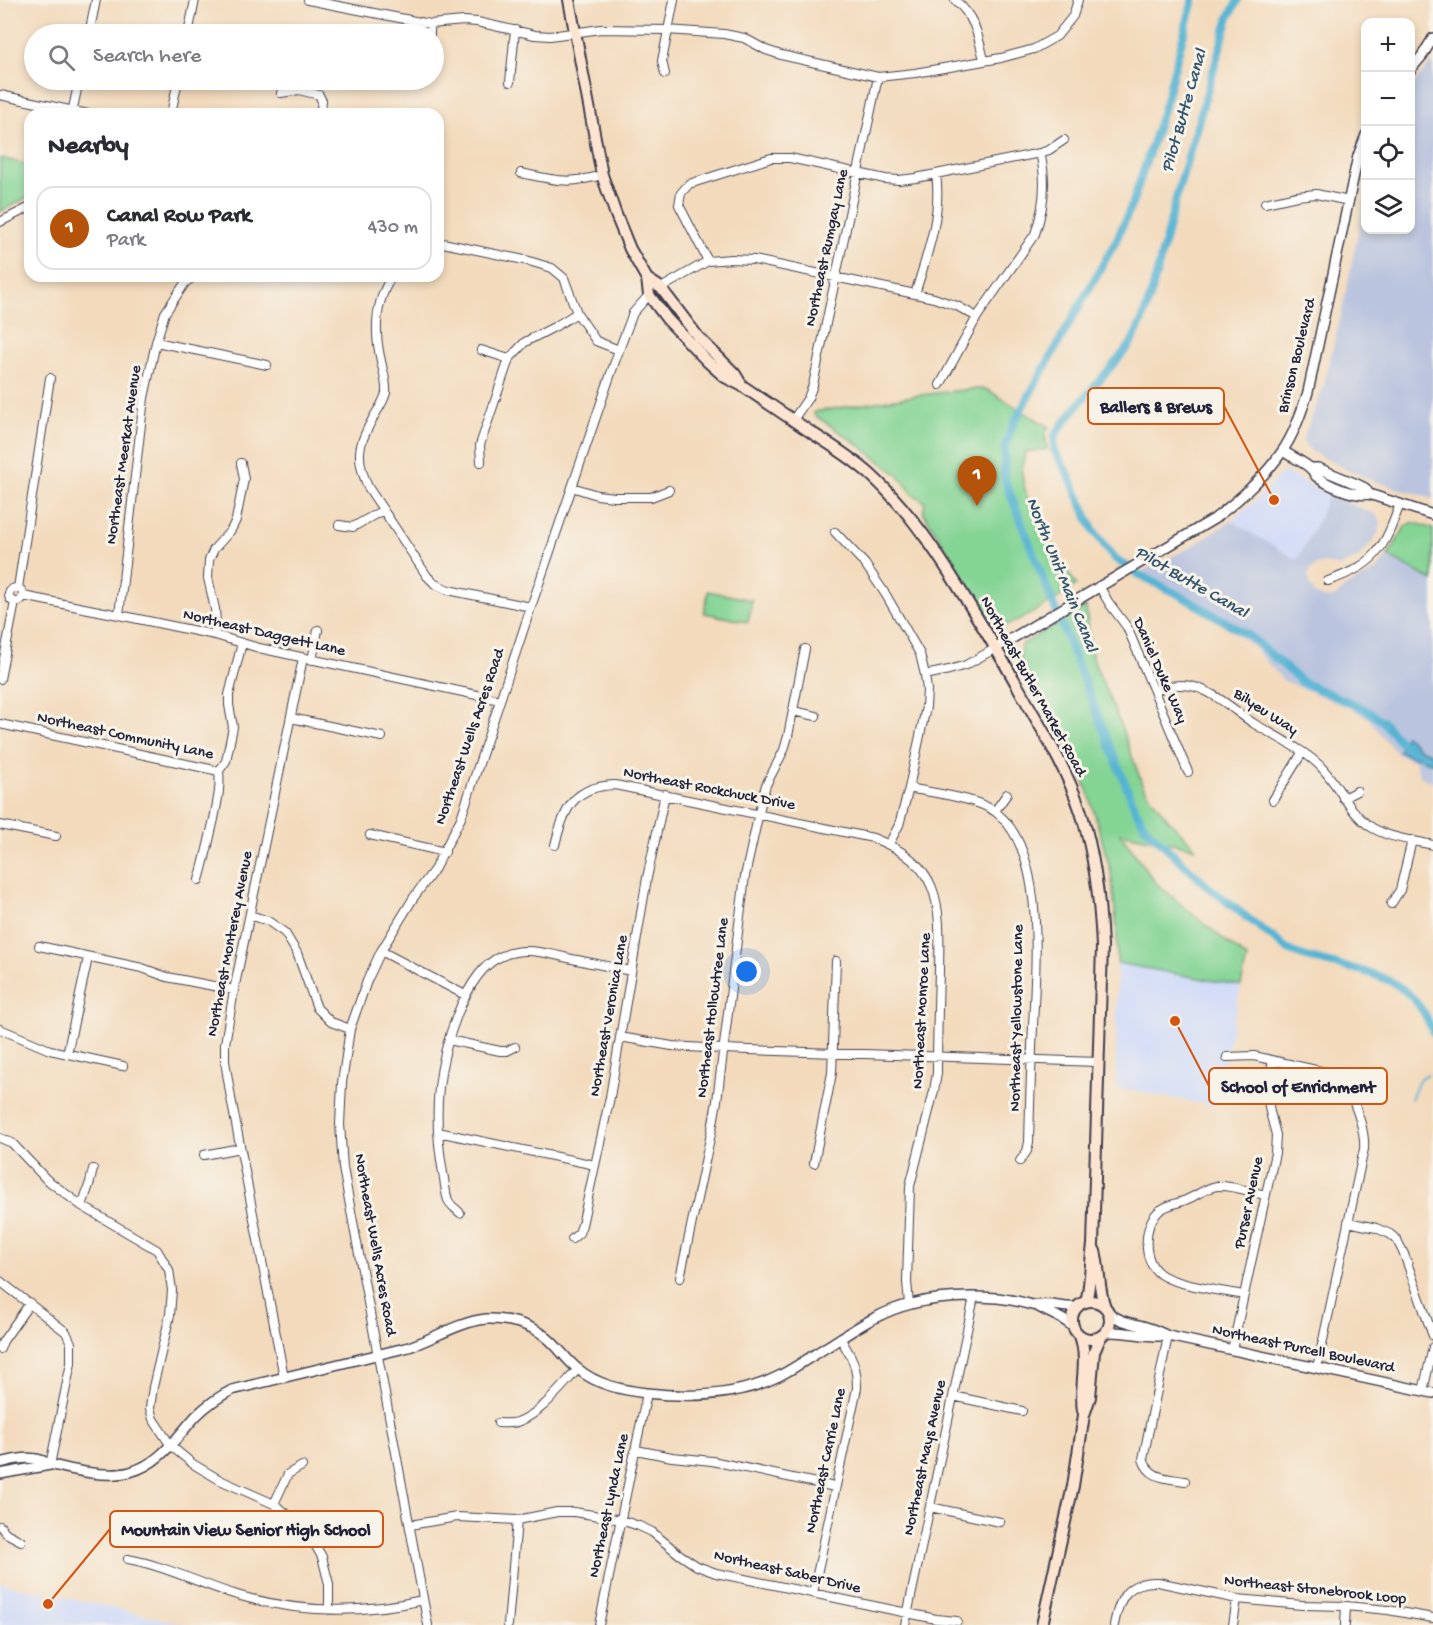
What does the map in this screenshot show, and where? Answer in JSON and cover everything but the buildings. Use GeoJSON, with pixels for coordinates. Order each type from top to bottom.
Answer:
{"type":"FeatureCollection","features":[{"type":"Feature","properties":{"kind":"main road","name":"Northeast Butler Market Road"},"geometry":{"type":"LineString","coordinates":[[569,0],[602,175],[630,249],[647,279],[649,295],[667,319],[725,377],[741,384],[853,460],[898,503],[924,534],[996,648],[1061,765],[1081,812],[1098,884],[1102,935],[1093,1245],[1089,1290],[1082,1304]]}},
{"type":"Feature","properties":{"kind":"main road","name":"Northeast Butler Market Road"},"geometry":{"type":"LineString","coordinates":[[647,279],[661,288],[698,338],[735,374],[741,384]]}},
{"type":"Feature","properties":{"kind":"main road"},"geometry":{"type":"LineString","coordinates":[[649,295],[662,302],[692,340],[735,374]]}},
{"type":"Feature","properties":{"kind":"main road","name":"Northeast Butler Market Road"},"geometry":{"type":"LineString","coordinates":[[1093,1245],[1099,1265],[1100,1290],[1106,1310]]}},
{"type":"Feature","properties":{"kind":"main road"},"geometry":{"type":"LineString","coordinates":[[1042,1625],[1074,1486],[1084,1415],[1090,1397],[1094,1352],[1109,1324],[1106,1310],[1094,1302],[1082,1304],[1072,1315],[1072,1326],[1075,1331],[1080,1336],[1092,1340],[1103,1334]]}},
{"type":"Feature","properties":{"kind":"main road"},"geometry":{"type":"LineString","coordinates":[[1080,1336],[1084,1352],[1081,1398],[1084,1415]]}},
{"type":"Feature","properties":{"kind":"street"},"geometry":{"type":"LineString","coordinates":[[91,24],[96,0]]}},
{"type":"Feature","properties":{"kind":"street"},"geometry":{"type":"LineString","coordinates":[[190,24],[195,0]]}},
{"type":"Feature","properties":{"kind":"street"},"geometry":{"type":"LineString","coordinates":[[308,0],[430,24],[464,21],[550,36],[602,29],[667,30],[734,36],[744,38],[781,55],[878,77],[915,74],[1034,50],[1057,36],[1073,16],[1078,0]]}},
{"type":"Feature","properties":{"kind":"street"},"geometry":{"type":"LineString","coordinates":[[665,74],[663,61],[674,0]]}},
{"type":"Feature","properties":{"kind":"street"},"geometry":{"type":"LineString","coordinates":[[955,0],[964,7],[975,24],[984,60]]}},
{"type":"Feature","properties":{"kind":"street"},"geometry":{"type":"LineString","coordinates":[[510,82],[515,30]]}},
{"type":"Feature","properties":{"kind":"street"},"geometry":{"type":"LineString","coordinates":[[1415,64],[1433,38]]}},
{"type":"Feature","properties":{"kind":"street","name":"Northeast Rumgay Lane"},"geometry":{"type":"LineString","coordinates":[[793,420],[808,398],[813,385],[878,77]]}},
{"type":"Feature","properties":{"kind":"street"},"geometry":{"type":"LineString","coordinates":[[73,108],[78,90]]}},
{"type":"Feature","properties":{"kind":"street"},"geometry":{"type":"LineString","coordinates":[[172,108],[176,90]]}},
{"type":"Feature","properties":{"kind":"street"},"geometry":{"type":"LineString","coordinates":[[281,93],[299,90],[319,95],[322,102],[321,108]]}},
{"type":"Feature","properties":{"kind":"street"},"geometry":{"type":"LineString","coordinates":[[0,95],[55,108]]}},
{"type":"Feature","properties":{"kind":"street"},"geometry":{"type":"LineString","coordinates":[[708,261],[680,205],[681,193],[689,184],[771,158],[790,158],[899,180],[1040,153],[1064,140]]}},
{"type":"Feature","properties":{"kind":"street","name":"Brinson Boulevard"},"geometry":{"type":"LineString","coordinates":[[996,648],[1214,519],[1238,501],[1283,451],[1308,392],[1361,147]]}},
{"type":"Feature","properties":{"kind":"street"},"geometry":{"type":"LineString","coordinates":[[940,385],[977,317],[1035,234],[1043,200],[1043,164],[1040,153]]}},
{"type":"Feature","properties":{"kind":"street"},"geometry":{"type":"LineString","coordinates":[[521,173],[568,182],[602,175]]}},
{"type":"Feature","properties":{"kind":"street"},"geometry":{"type":"LineString","coordinates":[[915,294],[935,224],[938,185],[936,174]]}},
{"type":"Feature","properties":{"kind":"street"},"geometry":{"type":"LineString","coordinates":[[1265,203],[1297,196],[1316,195],[1349,201]]}},
{"type":"Feature","properties":{"kind":"street"},"geometry":{"type":"LineString","coordinates":[[0,222],[24,210]]}},
{"type":"Feature","properties":{"kind":"street"},"geometry":{"type":"LineString","coordinates":[[444,243],[552,268],[564,278],[577,313],[596,341],[619,350]]}},
{"type":"Feature","properties":{"kind":"street"},"geometry":{"type":"LineString","coordinates":[[661,288],[708,261],[754,260],[934,298],[957,306],[977,317]]}},
{"type":"Feature","properties":{"kind":"street","name":"Northeast Meerkat Avenue"},"geometry":{"type":"LineString","coordinates":[[119,615],[144,398],[165,313],[186,282]]}},
{"type":"Feature","properties":{"kind":"street"},"geometry":{"type":"LineString","coordinates":[[388,282],[378,310],[376,328],[386,395],[364,434],[359,453],[360,471],[383,510],[427,576],[435,584],[448,590],[531,607]]}},
{"type":"Feature","properties":{"kind":"street","name":"Northeast Wells Acres Road"},"geometry":{"type":"LineString","coordinates":[[428,1625],[343,1168],[340,1124],[342,1083],[350,1029],[367,981],[381,951],[445,852],[461,818],[619,350],[633,313],[649,295],[661,288]]}},
{"type":"Feature","properties":{"kind":"street"},"geometry":{"type":"LineString","coordinates":[[481,462],[480,445],[509,359],[525,342],[556,327],[577,313]]}},
{"type":"Feature","properties":{"kind":"street"},"geometry":{"type":"LineString","coordinates":[[156,342],[267,365]]}},
{"type":"Feature","properties":{"kind":"street"},"geometry":{"type":"LineString","coordinates":[[481,351],[509,359]]}},
{"type":"Feature","properties":{"kind":"street"},"geometry":{"type":"LineString","coordinates":[[18,588],[50,378]]}},
{"type":"Feature","properties":{"kind":"street"},"geometry":{"type":"LineString","coordinates":[[1283,451],[1311,468],[1313,474],[1318,478],[1340,488],[1355,494],[1369,494],[1433,515]]}},
{"type":"Feature","properties":{"kind":"street"},"geometry":{"type":"LineString","coordinates":[[214,635],[216,624],[208,578],[209,560],[214,549],[231,530],[236,520],[244,479],[241,463]]}},
{"type":"Feature","properties":{"kind":"street"},"geometry":{"type":"LineString","coordinates":[[572,487],[597,495],[615,497],[651,498],[669,490]]}},
{"type":"Feature","properties":{"kind":"street"},"geometry":{"type":"LineString","coordinates":[[1328,581],[1357,570],[1377,552],[1390,531],[1400,504]]}},
{"type":"Feature","properties":{"kind":"street"},"geometry":{"type":"LineString","coordinates":[[339,525],[353,527],[383,510]]}},
{"type":"Feature","properties":{"kind":"street"},"geometry":{"type":"LineString","coordinates":[[835,532],[865,564],[886,595],[920,654],[926,675],[926,707],[909,788],[899,825],[889,844]]}},
{"type":"Feature","properties":{"kind":"street","name":"Daniel Duke Way"},"geometry":{"type":"LineString","coordinates":[[1099,586],[1127,627],[1188,772]]}},
{"type":"Feature","properties":{"kind":"street"},"geometry":{"type":"LineString","coordinates":[[9,593],[13,588],[18,588]]}},
{"type":"Feature","properties":{"kind":"street"},"geometry":{"type":"LineString","coordinates":[[15,602],[19,601],[22,596],[18,588]]}},
{"type":"Feature","properties":{"kind":"street"},"geometry":{"type":"LineString","coordinates":[[0,591],[9,593]]}},
{"type":"Feature","properties":{"kind":"street"},"geometry":{"type":"LineString","coordinates":[[9,593],[10,598],[15,602]]}},
{"type":"Feature","properties":{"kind":"street","name":"Northeast Daggett Lane"},"geometry":{"type":"LineString","coordinates":[[22,596],[214,635],[259,648],[500,700]]}},
{"type":"Feature","properties":{"kind":"street"},"geometry":{"type":"LineString","coordinates":[[0,679],[15,602]]}},
{"type":"Feature","properties":{"kind":"street","name":"Northeast Monterey Avenue"},"geometry":{"type":"LineString","coordinates":[[284,1377],[240,1148],[225,1061],[225,1044],[234,990],[291,718],[318,630]]}},
{"type":"Feature","properties":{"kind":"street","name":"Northeast Community Lane"},"geometry":{"type":"LineString","coordinates":[[0,724],[219,771],[226,762],[234,727],[229,695],[242,643]]}},
{"type":"Feature","properties":{"kind":"street"},"geometry":{"type":"LineString","coordinates":[[926,675],[966,665],[996,648]]}},
{"type":"Feature","properties":{"kind":"street","name":"Northeast Hollowtree Lane"},"geometry":{"type":"LineString","coordinates":[[680,1278],[712,1129],[741,903],[758,813],[766,785],[784,750],[805,649]]}},
{"type":"Feature","properties":{"kind":"street","name":"Bilyeu Way"},"geometry":{"type":"LineString","coordinates":[[1155,691],[1166,686],[1180,685],[1209,692],[1251,722],[1314,760],[1323,768],[1357,815],[1369,826],[1385,834],[1433,845]]}},
{"type":"Feature","properties":{"kind":"street"},"geometry":{"type":"LineString","coordinates":[[793,711],[816,716]]}},
{"type":"Feature","properties":{"kind":"street"},"geometry":{"type":"LineString","coordinates":[[291,718],[382,737]]}},
{"type":"Feature","properties":{"kind":"street"},"geometry":{"type":"LineString","coordinates":[[1273,800],[1302,753]]}},
{"type":"Feature","properties":{"kind":"street"},"geometry":{"type":"LineString","coordinates":[[198,880],[219,795],[221,782],[219,771]]}},
{"type":"Feature","properties":{"kind":"street","name":"Northeast Rockchuck Drive"},"geometry":{"type":"LineString","coordinates":[[555,845],[567,808],[588,790],[600,785],[615,785],[665,794],[873,838],[889,844]]}},
{"type":"Feature","properties":{"kind":"street","name":"Northeast Yellowstone Lane"},"geometry":{"type":"LineString","coordinates":[[909,788],[969,801],[995,811],[1008,824],[1020,843],[1026,860],[1035,917],[1036,941],[1029,1142],[1027,1151],[1020,1161]]}},
{"type":"Feature","properties":{"kind":"street"},"geometry":{"type":"LineString","coordinates":[[1343,798],[1357,791]]}},
{"type":"Feature","properties":{"kind":"street","name":"Northeast Veronica Lane"},"geometry":{"type":"LineString","coordinates":[[572,1239],[579,1233],[582,1225],[610,1097],[647,878],[665,794]]}},
{"type":"Feature","properties":{"kind":"street"},"geometry":{"type":"LineString","coordinates":[[995,811],[1007,794]]}},
{"type":"Feature","properties":{"kind":"street"},"geometry":{"type":"LineString","coordinates":[[0,825],[56,836]]}},
{"type":"Feature","properties":{"kind":"street"},"geometry":{"type":"LineString","coordinates":[[370,836],[445,852]]}},
{"type":"Feature","properties":{"kind":"street"},"geometry":{"type":"LineString","coordinates":[[1391,904],[1400,890],[1412,840]]}},
{"type":"Feature","properties":{"kind":"street","name":"Northeast Monroe Lane"},"geometry":{"type":"LineString","coordinates":[[889,844],[918,866],[929,881],[937,900],[940,925],[937,1073],[910,1186],[907,1282],[909,1304]]}},
{"type":"Feature","properties":{"kind":"street"},"geometry":{"type":"LineString","coordinates":[[250,915],[268,921],[285,933],[297,953],[317,1008],[331,1022],[350,1029]]}},
{"type":"Feature","properties":{"kind":"street"},"geometry":{"type":"LineString","coordinates":[[39,946],[142,968],[167,977],[234,990]]}},
{"type":"Feature","properties":{"kind":"street"},"geometry":{"type":"LineString","coordinates":[[381,951],[465,995]]}},
{"type":"Feature","properties":{"kind":"street"},"geometry":{"type":"LineString","coordinates":[[460,1213],[448,1202],[438,1132],[439,1088],[449,1040],[465,995],[486,965],[499,956],[514,951],[529,951],[631,971]]}},
{"type":"Feature","properties":{"kind":"street"},"geometry":{"type":"LineString","coordinates":[[67,1054],[88,958]]}},
{"type":"Feature","properties":{"kind":"street"},"geometry":{"type":"LineString","coordinates":[[814,1163],[830,1087],[834,1052],[836,961]]}},
{"type":"Feature","properties":{"kind":"street"},"geometry":{"type":"LineString","coordinates":[[0,1029],[50,1050],[123,1066]]}},
{"type":"Feature","properties":{"kind":"street"},"geometry":{"type":"LineString","coordinates":[[620,1037],[672,1046],[722,1049],[1098,1062]]}},
{"type":"Feature","properties":{"kind":"street"},"geometry":{"type":"LineString","coordinates":[[449,1040],[500,1051],[507,1051],[515,1047]]}},
{"type":"Feature","properties":{"kind":"street"},"geometry":{"type":"LineString","coordinates":[[1227,1057],[1254,1056],[1343,1076],[1362,1128],[1365,1141],[1317,1368]]}},
{"type":"Feature","properties":{"kind":"street","name":"Purser Avenue"},"geometry":{"type":"LineString","coordinates":[[1232,1350],[1276,1142],[1267,1094],[1273,1061]]}},
{"type":"Feature","properties":{"kind":"street"},"geometry":{"type":"LineString","coordinates":[[438,1132],[595,1165]]}},
{"type":"Feature","properties":{"kind":"street"},"geometry":{"type":"LineString","coordinates":[[0,1138],[12,1143],[46,1179],[82,1206],[158,1250],[169,1270],[172,1290],[170,1315],[153,1387],[150,1408],[153,1419],[171,1446],[193,1464],[220,1480],[274,1504],[301,1525],[322,1557],[329,1584],[329,1610]]}},
{"type":"Feature","properties":{"kind":"street"},"geometry":{"type":"LineString","coordinates":[[204,1155],[240,1148]]}},
{"type":"Feature","properties":{"kind":"street"},"geometry":{"type":"LineString","coordinates":[[82,1206],[93,1169]]}},
{"type":"Feature","properties":{"kind":"street"},"geometry":{"type":"LineString","coordinates":[[1244,1295],[1177,1281],[1160,1274],[1150,1260],[1149,1229],[1152,1220],[1162,1209],[1187,1200],[1206,1189],[1220,1186],[1266,1195]]}},
{"type":"Feature","properties":{"kind":"street"},"geometry":{"type":"LineString","coordinates":[[1348,1222],[1376,1228],[1397,1240],[1433,1336]]}},
{"type":"Feature","properties":{"kind":"street"},"geometry":{"type":"LineString","coordinates":[[0,1281],[66,1332],[71,1343],[71,1363],[50,1465]]}},
{"type":"Feature","properties":{"kind":"street"},"geometry":{"type":"LineString","coordinates":[[0,1474],[50,1465],[108,1475],[131,1472],[154,1460],[171,1446],[213,1400],[232,1390],[379,1355],[427,1341],[466,1323],[488,1319],[509,1321],[537,1331],[578,1369],[599,1382],[619,1389],[679,1396],[708,1395],[752,1386],[778,1376],[864,1323],[909,1304],[944,1298],[974,1297],[1068,1308],[1082,1304]]}},
{"type":"Feature","properties":{"kind":"street","name":"Northeast Mays Avenue"},"geometry":{"type":"LineString","coordinates":[[905,1625],[974,1297]]}},
{"type":"Feature","properties":{"kind":"street"},"geometry":{"type":"LineString","coordinates":[[0,1349],[3,1341],[30,1303]]}},
{"type":"Feature","properties":{"kind":"street"},"geometry":{"type":"LineString","coordinates":[[1035,1305],[1064,1319],[1072,1326]]}},
{"type":"Feature","properties":{"kind":"street","name":"Northeast Purcell Boulevard"},"geometry":{"type":"LineString","coordinates":[[1106,1310],[1113,1317],[1151,1328],[1168,1336],[1428,1392]]}},
{"type":"Feature","properties":{"kind":"street","name":"Northeast Purcell Boulevard"},"geometry":{"type":"LineString","coordinates":[[1103,1334],[1122,1331],[1149,1337],[1168,1336]]}},
{"type":"Feature","properties":{"kind":"street"},"geometry":{"type":"LineString","coordinates":[[1168,1336],[1143,1459],[1152,1474],[1185,1481]]}},
{"type":"Feature","properties":{"kind":"street","name":"Northeast Carrie Lane"},"geometry":{"type":"LineString","coordinates":[[813,1593],[857,1388],[857,1372],[853,1358],[840,1338]]}},
{"type":"Feature","properties":{"kind":"street"},"geometry":{"type":"LineString","coordinates":[[1428,1392],[1433,1347]]}},
{"type":"Feature","properties":{"kind":"street"},"geometry":{"type":"LineString","coordinates":[[498,1423],[518,1422],[531,1415],[548,1401],[578,1369]]}},
{"type":"Feature","properties":{"kind":"street","name":"Northeast Lynda Lane"},"geometry":{"type":"LineString","coordinates":[[599,1625],[647,1393]]}},
{"type":"Feature","properties":{"kind":"street"},"geometry":{"type":"LineString","coordinates":[[953,1396],[1022,1411]]}},
{"type":"Feature","properties":{"kind":"street"},"geometry":{"type":"LineString","coordinates":[[636,1449],[672,1457],[712,1461],[836,1487]]}},
{"type":"Feature","properties":{"kind":"street"},"geometry":{"type":"LineString","coordinates":[[0,1463],[27,1458],[40,1459],[50,1465]]}},
{"type":"Feature","properties":{"kind":"street"},"geometry":{"type":"LineString","coordinates":[[274,1504],[288,1474],[302,1466]]}},
{"type":"Feature","properties":{"kind":"street"},"geometry":{"type":"LineString","coordinates":[[930,1507],[1000,1522]]}},
{"type":"Feature","properties":{"kind":"street","name":"Northeast Saber Drive"},"geometry":{"type":"LineString","coordinates":[[410,1525],[456,1517],[517,1520],[557,1512],[583,1513],[639,1526],[652,1532],[698,1566],[716,1573],[936,1619],[957,1621]]}},
{"type":"Feature","properties":{"kind":"street"},"geometry":{"type":"LineString","coordinates":[[508,1625],[517,1520]]}},
{"type":"Feature","properties":{"kind":"street"},"geometry":{"type":"LineString","coordinates":[[0,1526],[6,1533],[21,1541]]}},
{"type":"Feature","properties":{"kind":"street"},"geometry":{"type":"LineString","coordinates":[[128,1560],[166,1569],[268,1603],[301,1608],[371,1609],[423,1600]]}},
{"type":"Feature","properties":{"kind":"street","name":"Northeast Stonebrook Loop"},"geometry":{"type":"LineString","coordinates":[[1114,1625],[1121,1599],[1127,1591],[1146,1582],[1158,1582],[1237,1599],[1388,1610],[1433,1618]]}},
{"type":"Feature","properties":{"kind":"street"},"geometry":{"type":"LineString","coordinates":[[1233,1625],[1237,1599]]}},
{"type":"Feature","properties":{"kind":"street"},"geometry":{"type":"LineString","coordinates":[[1345,1625],[1346,1606]]}},
{"type":"Feature","properties":{"kind":"shaded area"},"geometry":{"type":"Polygon","coordinates":[[[1433,61],[1433,499],[1371,480],[1347,470],[1311,451],[1302,442],[1323,388],[1361,218],[1361,234],[1415,234],[1415,82],[1433,61]]]}},
{"type":"Feature","properties":{"kind":"shaded area"},"geometry":{"type":"Polygon","coordinates":[[[1284,471],[1328,495],[1319,519],[1297,560],[1231,521],[1255,501],[1284,471]]]}},
{"type":"Feature","properties":{"kind":"shaded area"},"geometry":{"type":"Polygon","coordinates":[[[1328,495],[1375,514],[1381,523],[1378,533],[1358,558],[1339,567],[1326,563],[1316,565],[1311,569],[1308,575],[1315,594],[1323,598],[1332,598],[1345,587],[1378,568],[1388,556],[1433,581],[1433,782],[1421,777],[1416,762],[1399,755],[1368,718],[1284,681],[1251,645],[1225,626],[1135,575],[1187,549],[1231,521],[1297,560],[1319,519],[1328,495]]]}},
{"type":"Feature","properties":{"kind":"shaded area"},"geometry":{"type":"Polygon","coordinates":[[[1117,963],[1241,986],[1215,1106],[1116,1088],[1117,963]]]}},
{"type":"Feature","properties":{"kind":"shaded area"},"geometry":{"type":"Polygon","coordinates":[[[0,1583],[190,1625],[0,1625],[0,1583]]]}},
{"type":"Feature","properties":{"kind":"green space"},"geometry":{"type":"Polygon","coordinates":[[[0,158],[24,164],[24,199],[0,212],[0,158]]]}},
{"type":"Feature","properties":{"kind":"green space"},"geometry":{"type":"Polygon","coordinates":[[[971,389],[986,389],[1049,427],[1045,433],[1047,449],[1026,452],[1022,469],[1024,485],[1035,515],[1076,585],[1043,607],[1008,625],[998,622],[993,624],[923,512],[925,502],[913,494],[898,475],[814,415],[814,412],[971,389]]]}},
{"type":"Feature","properties":{"kind":"green space"},"geometry":{"type":"Polygon","coordinates":[[[1410,523],[1433,529],[1433,581],[1388,556],[1405,527],[1410,523]]]}},
{"type":"Feature","properties":{"kind":"green space"},"geometry":{"type":"Polygon","coordinates":[[[708,591],[752,600],[748,622],[704,613],[708,591]]]}},
{"type":"Feature","properties":{"kind":"green space"},"geometry":{"type":"Polygon","coordinates":[[[1086,607],[1092,657],[1143,786],[1166,817],[1196,848],[1120,833],[1154,881],[1247,958],[1241,986],[1117,963],[1117,930],[1111,872],[1088,791],[1020,658],[1021,645],[1086,607]]]}},
{"type":"Feature","properties":{"kind":"water"},"geometry":{"type":"Polygon","coordinates":[[[1405,735],[1420,749],[1433,754],[1433,763],[1399,752],[1405,735]]]}},
{"type":"Feature","properties":{"kind":"waterway","name":"North Unit Main Canal"},"geometry":{"type":"LineString","coordinates":[[1193,0],[1164,107],[1133,202],[1116,241],[1013,424],[1005,447],[1004,478],[1135,808],[1146,828],[1207,886],[1290,951],[1311,959],[1374,974],[1392,982],[1408,994],[1422,1010],[1433,1033]]}},
{"type":"Feature","properties":{"kind":"waterway","name":"Pilot Butte Canal"},"geometry":{"type":"LineString","coordinates":[[1238,0],[1229,17],[1142,321],[1130,345],[1055,435],[1054,450],[1068,474],[1094,531],[1114,558],[1141,576],[1183,597],[1250,636],[1302,682],[1363,708],[1382,721],[1404,746],[1410,749]]}},
{"type":"Feature","properties":{"kind":"waterway"},"geometry":{"type":"LineString","coordinates":[[1411,1099],[1420,1078],[1428,1074]]}},
{"type":"Feature","properties":{"kind":"place","name":"Ballers & Brews"},"geometry":{"type":"Point","coordinates":[1274,500]}},
{"type":"Feature","properties":{"kind":"place","name":"Canal Row Park"},"geometry":{"type":"Point","coordinates":[977,506]}},
{"type":"Feature","properties":{"kind":"place","name":"School of Enrichment"},"geometry":{"type":"Point","coordinates":[1175,1021]}},
{"type":"Feature","properties":{"kind":"place","name":"Mountain View Senior High School"},"geometry":{"type":"Point","coordinates":[48,1604]}}]}
